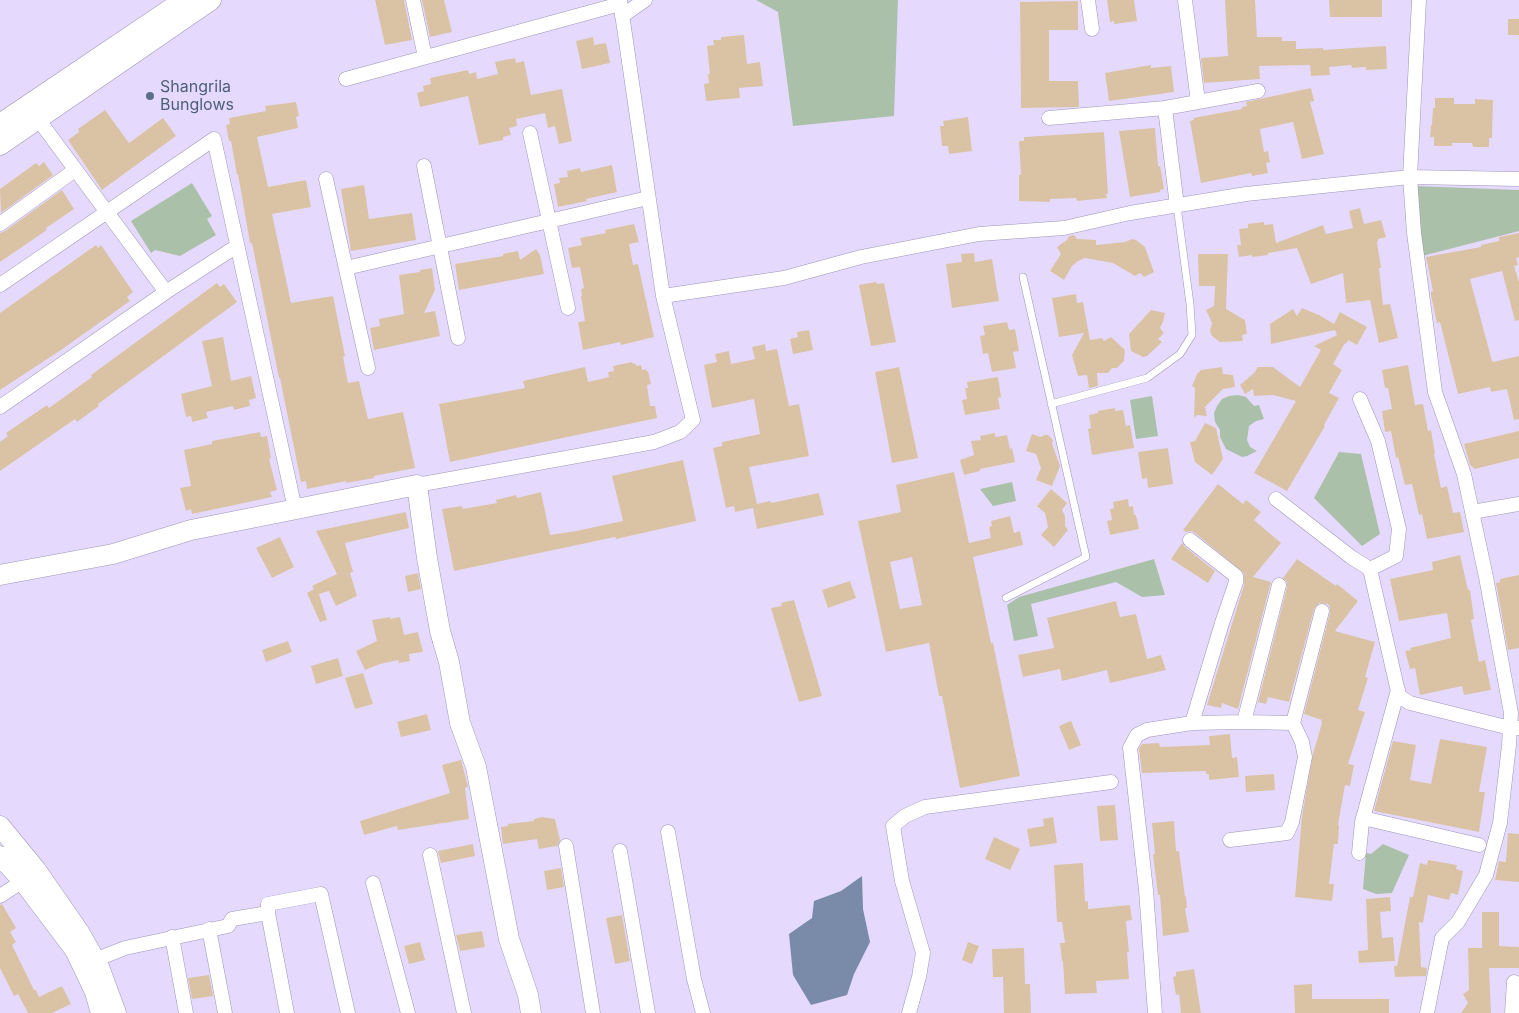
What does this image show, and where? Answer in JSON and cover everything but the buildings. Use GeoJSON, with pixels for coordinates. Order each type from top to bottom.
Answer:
{"type":"FeatureCollection","features":[{"type":"Feature","properties":{"kind":"street"},"geometry":{"type":"LineString","coordinates":[[0,124],[184,0]]}},
{"type":"Feature","properties":{"kind":"street"},"geometry":{"type":"LineString","coordinates":[[0,145],[211,0]]}},
{"type":"Feature","properties":{"kind":"street"},"geometry":{"type":"LineString","coordinates":[[413,0],[425,57]]}},
{"type":"Feature","properties":{"kind":"street"},"geometry":{"type":"LineString","coordinates":[[346,79],[645,0]]}},
{"type":"Feature","properties":{"kind":"street"},"geometry":{"type":"LineString","coordinates":[[1088,0],[1092,29]]}},
{"type":"Feature","properties":{"kind":"street"},"geometry":{"type":"LineString","coordinates":[[1185,0],[1198,102]]}},
{"type":"Feature","properties":{"kind":"street"},"geometry":{"type":"LineString","coordinates":[[1419,0],[1410,177],[1414,233],[1435,392],[1464,474],[1486,577],[1514,728],[1500,823],[1486,875],[1458,922],[1442,938],[1427,1013]]}},
{"type":"Feature","properties":{"kind":"street"},"geometry":{"type":"LineString","coordinates":[[0,575],[113,554],[191,530],[417,485],[654,442],[680,432],[693,420],[663,296],[621,7]]}},
{"type":"Feature","properties":{"kind":"street"},"geometry":{"type":"LineString","coordinates":[[1049,118],[1165,108],[1258,91]]}},
{"type":"Feature","properties":{"kind":"street"},"geometry":{"type":"LineString","coordinates":[[1165,108],[1177,206]]}},
{"type":"Feature","properties":{"kind":"street"},"geometry":{"type":"LineString","coordinates":[[38,119],[166,292]]}},
{"type":"Feature","properties":{"kind":"street"},"geometry":{"type":"LineString","coordinates":[[530,133],[568,308]]}},
{"type":"Feature","properties":{"kind":"street"},"geometry":{"type":"LineString","coordinates":[[0,285],[214,139],[295,509]]}},
{"type":"Feature","properties":{"kind":"street"},"geometry":{"type":"LineString","coordinates":[[424,166],[458,338]]}},
{"type":"Feature","properties":{"kind":"street"},"geometry":{"type":"LineString","coordinates":[[0,224],[75,170]]}},
{"type":"Feature","properties":{"kind":"street"},"geometry":{"type":"LineString","coordinates":[[663,296],[784,278],[861,257],[979,234],[1064,228],[1130,212],[1246,194],[1410,177],[1519,179]]}},
{"type":"Feature","properties":{"kind":"street"},"geometry":{"type":"LineString","coordinates":[[326,179],[368,368]]}},
{"type":"Feature","properties":{"kind":"street"},"geometry":{"type":"LineString","coordinates":[[346,268],[648,198]]}},
{"type":"Feature","properties":{"kind":"street"},"geometry":{"type":"LineString","coordinates":[[0,407],[166,292],[237,246]]}},
{"type":"Feature","properties":{"kind":"street"},"geometry":{"type":"LineString","coordinates":[[1360,399],[1378,441],[1399,529],[1396,556],[1370,569]]}},
{"type":"Feature","properties":{"kind":"street"},"geometry":{"type":"LineString","coordinates":[[417,485],[440,632],[449,662],[460,722],[476,767],[509,940],[528,994],[530,1013]]}},
{"type":"Feature","properties":{"kind":"street"},"geometry":{"type":"LineString","coordinates":[[1276,499],[1351,557],[1370,569],[1399,696],[1410,702],[1514,728]]}},
{"type":"Feature","properties":{"kind":"street"},"geometry":{"type":"LineString","coordinates":[[1472,512],[1519,504]]}},
{"type":"Feature","properties":{"kind":"street"},"geometry":{"type":"LineString","coordinates":[[1190,540],[1236,576],[1236,582],[1192,723]]}},
{"type":"Feature","properties":{"kind":"street"},"geometry":{"type":"LineString","coordinates":[[1244,722],[1279,585]]}},
{"type":"Feature","properties":{"kind":"street"},"geometry":{"type":"LineString","coordinates":[[1230,840],[1287,833],[1292,822],[1305,757],[1302,742],[1292,723],[1322,612]]}},
{"type":"Feature","properties":{"kind":"street"},"geometry":{"type":"LineString","coordinates":[[1359,853],[1363,818],[1398,690]]}},
{"type":"Feature","properties":{"kind":"street"},"geometry":{"type":"LineString","coordinates":[[1155,1013],[1146,890],[1130,748],[1137,735],[1146,730],[1192,723],[1292,723]]}},
{"type":"Feature","properties":{"kind":"street"},"geometry":{"type":"LineString","coordinates":[[909,1013],[919,977],[923,953],[902,881],[893,826],[905,816],[925,807],[1110,782]]}},
{"type":"Feature","properties":{"kind":"street"},"geometry":{"type":"LineString","coordinates":[[1363,818],[1479,845]]}},
{"type":"Feature","properties":{"kind":"street"},"geometry":{"type":"LineString","coordinates":[[0,826],[55,895],[79,932],[95,960],[116,1013]]}},
{"type":"Feature","properties":{"kind":"street"},"geometry":{"type":"LineString","coordinates":[[668,832],[694,979],[703,1013]]}},
{"type":"Feature","properties":{"kind":"street"},"geometry":{"type":"LineString","coordinates":[[566,846],[593,1013]]}},
{"type":"Feature","properties":{"kind":"street"},"geometry":{"type":"LineString","coordinates":[[620,851],[648,1013]]}},
{"type":"Feature","properties":{"kind":"street"},"geometry":{"type":"LineString","coordinates":[[430,855],[464,1013]]}},
{"type":"Feature","properties":{"kind":"street"},"geometry":{"type":"LineString","coordinates":[[0,856],[24,881],[75,950],[95,992],[101,1013]]}},
{"type":"Feature","properties":{"kind":"street"},"geometry":{"type":"LineString","coordinates":[[0,896],[24,881]]}},
{"type":"Feature","properties":{"kind":"street"},"geometry":{"type":"LineString","coordinates":[[373,883],[408,1013]]}},
{"type":"Feature","properties":{"kind":"street"},"geometry":{"type":"LineString","coordinates":[[287,1013],[268,904],[321,894],[348,1013]]}},
{"type":"Feature","properties":{"kind":"street"},"geometry":{"type":"LineString","coordinates":[[95,960],[125,948],[228,926],[232,919],[268,912]]}},
{"type":"Feature","properties":{"kind":"street"},"geometry":{"type":"LineString","coordinates":[[209,929],[225,1013]]}},
{"type":"Feature","properties":{"kind":"street"},"geometry":{"type":"LineString","coordinates":[[172,937],[186,1013]]}},
{"type":"Feature","properties":{"kind":"street"},"geometry":{"type":"LineString","coordinates":[[1512,1013],[1514,982]]}},
{"type":"Feature","properties":{"kind":"lane"},"geometry":{"type":"LineString","coordinates":[[1051,404],[1147,378],[1180,354],[1192,336],[1177,206]]}},
{"type":"Feature","properties":{"kind":"lane"},"geometry":{"type":"LineString","coordinates":[[1006,598],[1086,557],[1023,277]]}},
{"type":"Feature","properties":{"kind":"green space"},"geometry":{"type":"Polygon","coordinates":[[[756,0],[898,0],[894,116],[793,126],[778,12],[756,0]]]}},
{"type":"Feature","properties":{"kind":"green space"},"geometry":{"type":"Polygon","coordinates":[[[192,183],[212,216],[207,219],[216,235],[180,256],[155,250],[151,253],[131,221],[192,183]]]}},
{"type":"Feature","properties":{"kind":"green space"},"geometry":{"type":"Polygon","coordinates":[[[1415,186],[1519,190],[1519,231],[1422,256],[1415,186]]]}},
{"type":"Feature","properties":{"kind":"green space"},"geometry":{"type":"Polygon","coordinates":[[[1238,395],[1246,397],[1254,406],[1259,405],[1264,419],[1256,421],[1249,426],[1247,440],[1250,447],[1257,451],[1242,457],[1226,449],[1220,437],[1220,430],[1215,422],[1214,413],[1222,399],[1238,395]]]}},
{"type":"Feature","properties":{"kind":"green space"},"geometry":{"type":"Polygon","coordinates":[[[1152,396],[1158,436],[1136,439],[1130,400],[1152,396]]]}},
{"type":"Feature","properties":{"kind":"green space"},"geometry":{"type":"Polygon","coordinates":[[[1339,452],[1361,454],[1380,534],[1362,546],[1314,498],[1339,452]]]}},
{"type":"Feature","properties":{"kind":"green space"},"geometry":{"type":"Polygon","coordinates":[[[1012,482],[1016,501],[993,506],[980,489],[1012,482]]]}},
{"type":"Feature","properties":{"kind":"green space"},"geometry":{"type":"Polygon","coordinates":[[[1154,559],[1165,595],[1142,597],[1116,582],[1031,604],[1038,636],[1014,641],[1007,605],[1019,597],[1154,559]]]}},
{"type":"Feature","properties":{"kind":"green space"},"geometry":{"type":"Polygon","coordinates":[[[1383,844],[1409,855],[1392,893],[1376,894],[1363,889],[1366,853],[1371,854],[1383,844]]]}},
{"type":"Feature","properties":{"kind":"water"},"geometry":{"type":"Polygon","coordinates":[[[862,876],[863,909],[870,942],[854,974],[847,995],[811,1005],[793,975],[789,934],[812,918],[814,901],[841,891],[862,876]]]}},
{"type":"Feature","properties":{"kind":"place","name":"Shangrila Bunglows"},"geometry":{"type":"Point","coordinates":[150,96]}}]}
